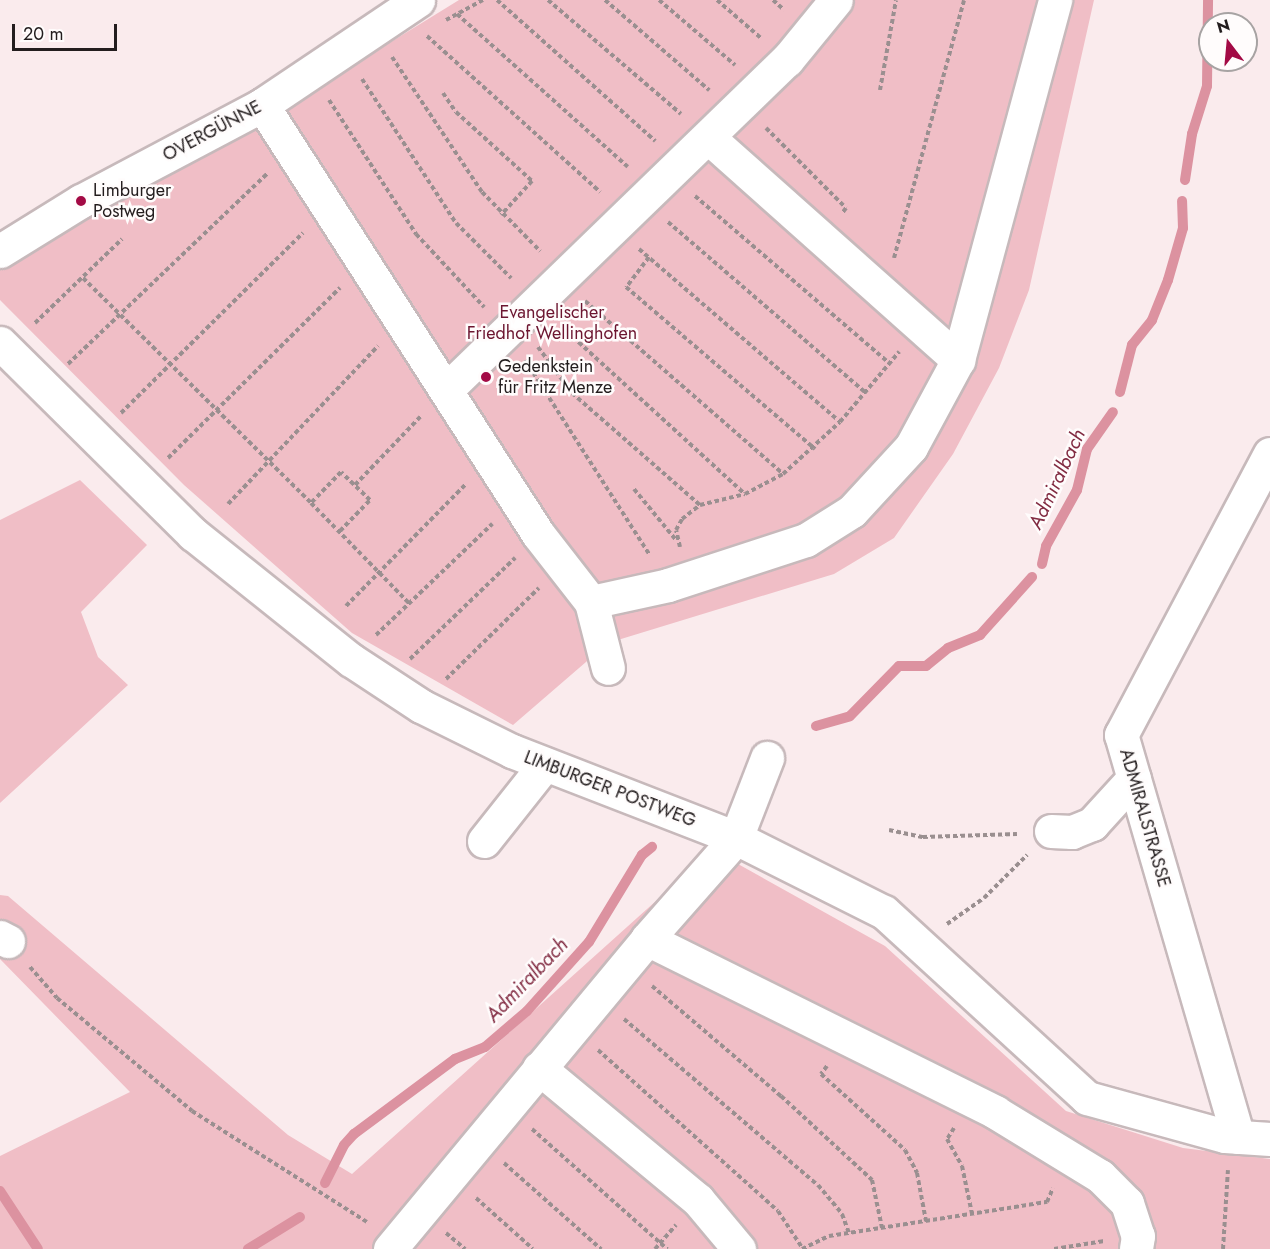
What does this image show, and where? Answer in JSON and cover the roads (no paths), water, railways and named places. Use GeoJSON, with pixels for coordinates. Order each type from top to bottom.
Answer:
{"type":"FeatureCollection","features":[{"type":"Feature","properties":{"kind":"street","name":"OVERGÜNNE"},"geometry":{"type":"LineString","coordinates":[[0,251],[81,201],[262,105],[418,0]]}},
{"type":"Feature","properties":{"kind":"street"},"geometry":{"type":"LineString","coordinates":[[446,390],[526,310],[709,138],[787,60],[836,0]]}},
{"type":"Feature","properties":{"kind":"street"},"geometry":{"type":"LineString","coordinates":[[591,602],[692,578],[806,540],[852,511],[911,447],[958,360],[1055,0]]}},
{"type":"Feature","properties":{"kind":"street"},"geometry":{"type":"LineString","coordinates":[[262,105],[290,152],[538,534],[561,567],[591,602],[608,668]]}},
{"type":"Feature","properties":{"kind":"street"},"geometry":{"type":"LineString","coordinates":[[709,138],[874,281],[958,360]]}},
{"type":"Feature","properties":{"kind":"street","name":"LIMBURGER POSTWEG"},"geometry":{"type":"LineString","coordinates":[[0,343],[45,384],[193,534],[351,660],[421,706],[545,764],[736,838],[884,912],[1087,1098],[1231,1136],[1270,1139]]}},
{"type":"Feature","properties":{"kind":"street","name":"ADMIRALSTRASSE"},"geometry":{"type":"LineString","coordinates":[[1231,1136],[1121,735],[1270,454]]}},
{"type":"Feature","properties":{"kind":"street"},"geometry":{"type":"LineString","coordinates":[[393,1245],[538,1068],[736,838],[768,758]]}},
{"type":"Feature","properties":{"kind":"street"},"geometry":{"type":"LineString","coordinates":[[484,841],[545,764]]}},
{"type":"Feature","properties":{"kind":"street"},"geometry":{"type":"LineString","coordinates":[[1037,832],[1072,832],[1092,824],[1134,778]]}},
{"type":"Feature","properties":{"kind":"street"},"geometry":{"type":"LineString","coordinates":[[647,939],[973,1101],[1068,1156],[1100,1176],[1127,1203],[1137,1242]]}},
{"type":"Feature","properties":{"kind":"street"},"geometry":{"type":"LineString","coordinates":[[538,1068],[698,1200],[739,1249]]}},
{"type":"Feature","properties":{"kind":"waterway","name":"Admiralbach"},"geometry":{"type":"LineString","coordinates":[[1185,180],[1192,134],[1207,86],[1208,0]]}},
{"type":"Feature","properties":{"kind":"waterway","name":"Admiralbach"},"geometry":{"type":"LineString","coordinates":[[1120,392],[1132,345],[1152,320],[1168,280],[1183,228],[1182,201]]}},
{"type":"Feature","properties":{"kind":"waterway","name":"Admiralbach"},"geometry":{"type":"LineString","coordinates":[[1042,564],[1046,546],[1077,490],[1087,449],[1113,412]]}},
{"type":"Feature","properties":{"kind":"waterway","name":"Admiralbach"},"geometry":{"type":"LineString","coordinates":[[816,726],[850,716],[899,666],[926,666],[948,648],[980,635],[1032,577]]}},
{"type":"Feature","properties":{"kind":"waterway","name":"Admiralbach"},"geometry":{"type":"LineString","coordinates":[[325,1183],[344,1145],[354,1134],[455,1059],[485,1047],[527,1011],[589,942],[642,855],[652,847]]}},
{"type":"Feature","properties":{"kind":"waterway"},"geometry":{"type":"LineString","coordinates":[[0,1191],[38,1249]]}},
{"type":"Feature","properties":{"kind":"waterway","name":"Admiralbach"},"geometry":{"type":"LineString","coordinates":[[248,1249],[300,1217]]}},
{"type":"Feature","properties":{"kind":"place","name":"Limburger Postweg"},"geometry":{"type":"Point","coordinates":[81,201]}},
{"type":"Feature","properties":{"kind":"place","name":"Gedenkstein für Fritz Menze"},"geometry":{"type":"Point","coordinates":[486,377]}},
{"type":"Feature","properties":{"kind":"park label","name":"Evangelischer Friedhof Wellinghofen"},"geometry":{"type":"Point","coordinates":[552,323]}}]}
